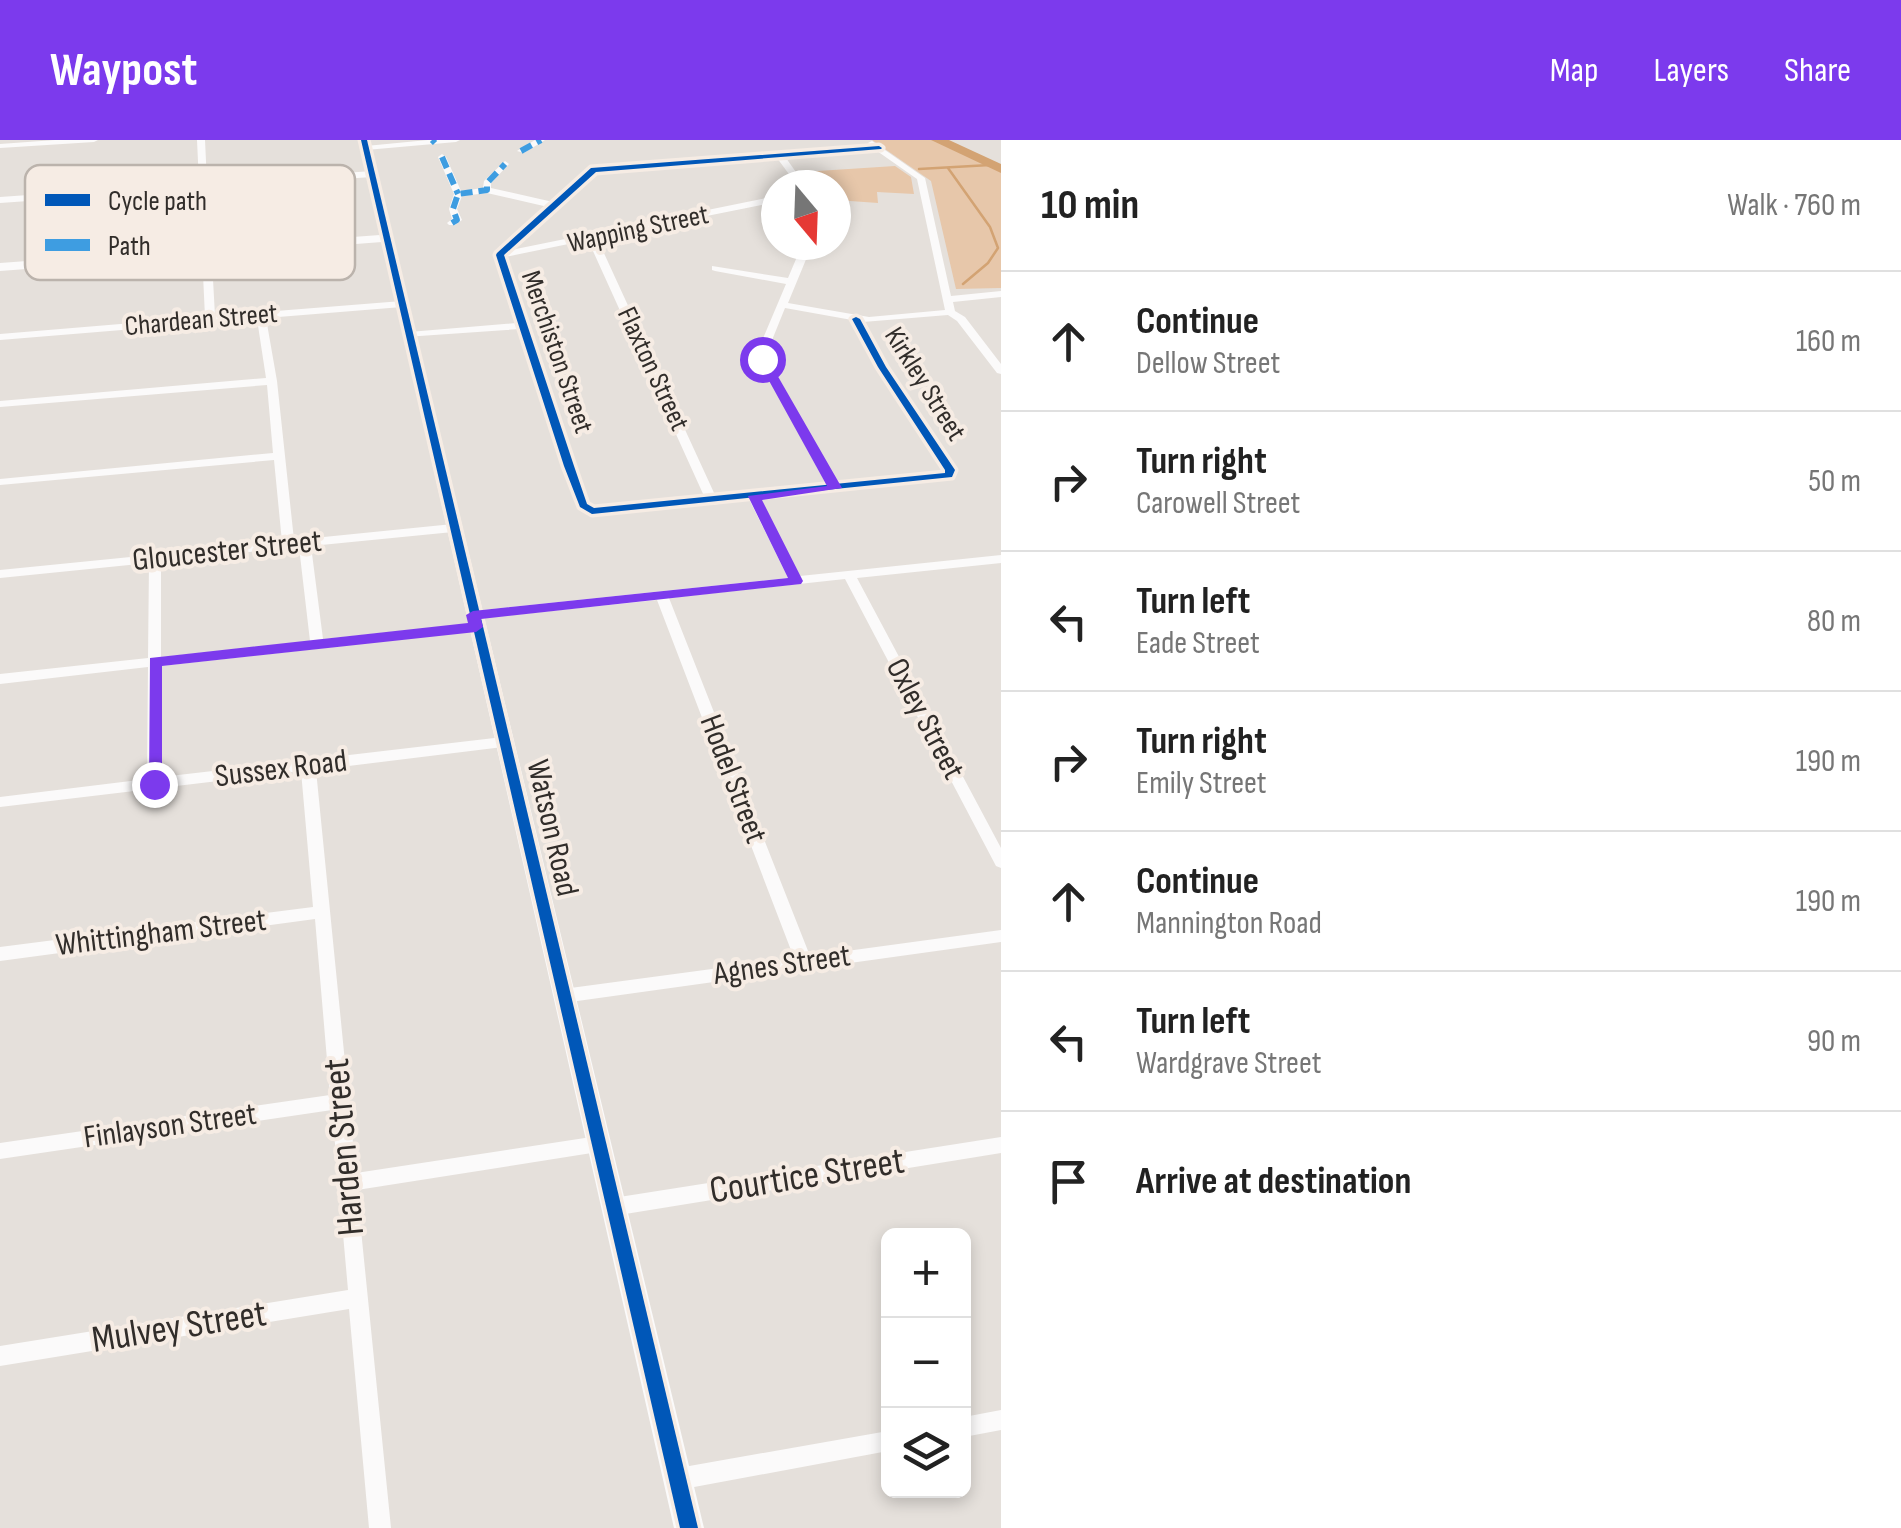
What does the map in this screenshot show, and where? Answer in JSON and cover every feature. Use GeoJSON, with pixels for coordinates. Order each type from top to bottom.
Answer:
{"type":"FeatureCollection","features":[{"type":"Feature","properties":{"kind":"street"},"geometry":{"type":"LineString","coordinates":[[0,146],[94,140]]}},
{"type":"Feature","properties":{"kind":"street"},"geometry":{"type":"LineString","coordinates":[[201,140],[202,165]]}},
{"type":"Feature","properties":{"kind":"street"},"geometry":{"type":"LineString","coordinates":[[365,144],[456,140]]}},
{"type":"Feature","properties":{"kind":"street"},"geometry":{"type":"LineString","coordinates":[[867,140],[921,178],[950,312],[996,359],[1001,371]]}},
{"type":"Feature","properties":{"kind":"street"},"geometry":{"type":"LineString","coordinates":[[520,151],[534,141]]}},
{"type":"Feature","properties":{"kind":"street","name":"Watson Road"},"geometry":{"type":"LineString","coordinates":[[365,144],[689,1528]]}},
{"type":"Feature","properties":{"kind":"street","name":"Merchiston Street"},"geometry":{"type":"LineString","coordinates":[[712,501],[592,510],[583,504],[500,256],[594,170],[879,148]]}},
{"type":"Feature","properties":{"kind":"street"},"geometry":{"type":"LineString","coordinates":[[780,156],[790,170]]}},
{"type":"Feature","properties":{"kind":"street"},"geometry":{"type":"LineString","coordinates":[[442,157],[458,194],[452,209],[456,220],[452,223]]}},
{"type":"Feature","properties":{"kind":"street"},"geometry":{"type":"LineString","coordinates":[[487,190],[487,183],[504,164]]}},
{"type":"Feature","properties":{"kind":"street"},"geometry":{"type":"LineString","coordinates":[[355,175],[372,174]]}},
{"type":"Feature","properties":{"kind":"street"},"geometry":{"type":"LineString","coordinates":[[458,194],[487,190],[553,205]]}},
{"type":"Feature","properties":{"kind":"street"},"geometry":{"type":"LineString","coordinates":[[0,200],[25,198]]}},
{"type":"Feature","properties":{"kind":"street","name":"Wapping Street"},"geometry":{"type":"LineString","coordinates":[[500,256],[761,202]]}},
{"type":"Feature","properties":{"kind":"street"},"geometry":{"type":"LineString","coordinates":[[355,240],[387,238]]}},
{"type":"Feature","properties":{"kind":"street","name":"Flaxton Street"},"geometry":{"type":"LineString","coordinates":[[592,238],[712,501]]}},
{"type":"Feature","properties":{"kind":"street"},"geometry":{"type":"LineString","coordinates":[[712,501],[835,488],[761,355],[801,260]]}},
{"type":"Feature","properties":{"kind":"street"},"geometry":{"type":"LineString","coordinates":[[0,267],[25,265]]}},
{"type":"Feature","properties":{"kind":"street"},"geometry":{"type":"LineString","coordinates":[[715,268],[793,282]]}},
{"type":"Feature","properties":{"kind":"street"},"geometry":{"type":"LineString","coordinates":[[208,280],[210,320]]}},
{"type":"Feature","properties":{"kind":"street"},"geometry":{"type":"LineString","coordinates":[[948,299],[1001,294]]}},
{"type":"Feature","properties":{"kind":"street","name":"Chardean Street"},"geometry":{"type":"LineString","coordinates":[[0,336],[402,304]]}},
{"type":"Feature","properties":{"kind":"street"},"geometry":{"type":"LineString","coordinates":[[783,305],[856,319],[950,312]]}},
{"type":"Feature","properties":{"kind":"street"},"geometry":{"type":"LineString","coordinates":[[262,316],[288,545]]}},
{"type":"Feature","properties":{"kind":"street","name":"Kirkley Street"},"geometry":{"type":"LineString","coordinates":[[835,488],[949,475],[950,470],[882,368],[856,319]]}},
{"type":"Feature","properties":{"kind":"street"},"geometry":{"type":"LineString","coordinates":[[410,335],[522,326]]}},
{"type":"Feature","properties":{"kind":"street"},"geometry":{"type":"LineString","coordinates":[[0,404],[272,381]]}},
{"type":"Feature","properties":{"kind":"street"},"geometry":{"type":"LineString","coordinates":[[0,482],[279,456]]}},
{"type":"Feature","properties":{"kind":"street"},"geometry":{"type":"LineString","coordinates":[[754,496],[796,581]]}},
{"type":"Feature","properties":{"kind":"street","name":"Gloucester Street"},"geometry":{"type":"LineString","coordinates":[[0,574],[454,528]]}},
{"type":"Feature","properties":{"kind":"street"},"geometry":{"type":"LineString","coordinates":[[305,544],[317,644]]}},
{"type":"Feature","properties":{"kind":"street"},"geometry":{"type":"LineString","coordinates":[[154,784],[155,558]]}},
{"type":"Feature","properties":{"kind":"street"},"geometry":{"type":"LineString","coordinates":[[0,679],[317,644],[662,596],[999,563]]}},
{"type":"Feature","properties":{"kind":"street","name":"Oxley Street"},"geometry":{"type":"LineString","coordinates":[[849,575],[1001,862]]}},
{"type":"Feature","properties":{"kind":"street","name":"Hodel Street"},"geometry":{"type":"LineString","coordinates":[[662,596],[804,962]]}},
{"type":"Feature","properties":{"kind":"street","name":"Sussex Road"},"geometry":{"type":"LineString","coordinates":[[0,802],[503,742]]}},
{"type":"Feature","properties":{"kind":"street","name":"Harden Street"},"geometry":{"type":"LineString","coordinates":[[308,766],[380,1528]]}},
{"type":"Feature","properties":{"kind":"street","name":"Whittingham Street"},"geometry":{"type":"LineString","coordinates":[[0,954],[322,912]]}},
{"type":"Feature","properties":{"kind":"street","name":"Agnes Street"},"geometry":{"type":"LineString","coordinates":[[563,996],[1001,936]]}},
{"type":"Feature","properties":{"kind":"street","name":"Finlayson Street"},"geometry":{"type":"LineString","coordinates":[[0,1151],[340,1101]]}},
{"type":"Feature","properties":{"kind":"street"},"geometry":{"type":"LineString","coordinates":[[348,1183],[598,1144]]}},
{"type":"Feature","properties":{"kind":"street","name":"Courtice Street"},"geometry":{"type":"LineString","coordinates":[[613,1207],[1001,1145]]}},
{"type":"Feature","properties":{"kind":"street","name":"Mulvey Street"},"geometry":{"type":"LineString","coordinates":[[0,1356],[358,1298]]}},
{"type":"Feature","properties":{"kind":"street"},"geometry":{"type":"LineString","coordinates":[[971,1426],[1001,1420]]}},
{"type":"Feature","properties":{"kind":"street"},"geometry":{"type":"LineString","coordinates":[[678,1479],[881,1441]]}},
{"type":"Feature","properties":{"kind":"shaded area"},"geometry":{"type":"Polygon","coordinates":[[[872,140],[938,140],[1001,169],[1001,288],[956,289],[931,181],[872,140]]]}},
{"type":"Feature","properties":{"kind":"shaded area"},"geometry":{"type":"Polygon","coordinates":[[[895,166],[911,177],[914,194],[877,192],[878,203],[851,201],[851,170],[833,170],[895,166]]]}},
{"type":"Feature","properties":{"kind":"waterway"},"geometry":{"type":"LineString","coordinates":[[938,140],[1001,169]]}},
{"type":"Feature","properties":{"kind":"waterway"},"geometry":{"type":"LineString","coordinates":[[919,169],[990,165]]}},
{"type":"Feature","properties":{"kind":"waterway"},"geometry":{"type":"LineString","coordinates":[[948,168],[990,227],[998,248],[988,263],[963,284]]}},
{"type":"Feature","properties":{"kind":"marked path"},"geometry":{"type":"LineString","coordinates":[[432,140],[435,143]]}},
{"type":"Feature","properties":{"kind":"marked path"},"geometry":{"type":"LineString","coordinates":[[521,151],[541,140]]}},
{"type":"Feature","properties":{"kind":"marked path"},"geometry":{"type":"LineString","coordinates":[[442,157],[458,194]]}},
{"type":"Feature","properties":{"kind":"marked path"},"geometry":{"type":"LineString","coordinates":[[452,223],[457,220],[453,209],[458,194],[487,190],[487,183],[505,164]]}},
{"type":"Feature","properties":{"kind":"cycle path"},"geometry":{"type":"LineString","coordinates":[[364,140],[689,1528]]}},
{"type":"Feature","properties":{"kind":"cycle path"},"geometry":{"type":"LineString","coordinates":[[856,319],[882,367],[950,470],[949,475],[592,511],[583,505],[500,255],[594,170],[879,148]]}},
{"type":"Feature","properties":{"kind":"route"},"geometry":{"type":"LineString","coordinates":[[154,784],[155,662],[476,627],[473,615],[796,581],[754,496],[835,488],[762,359]]}}]}
